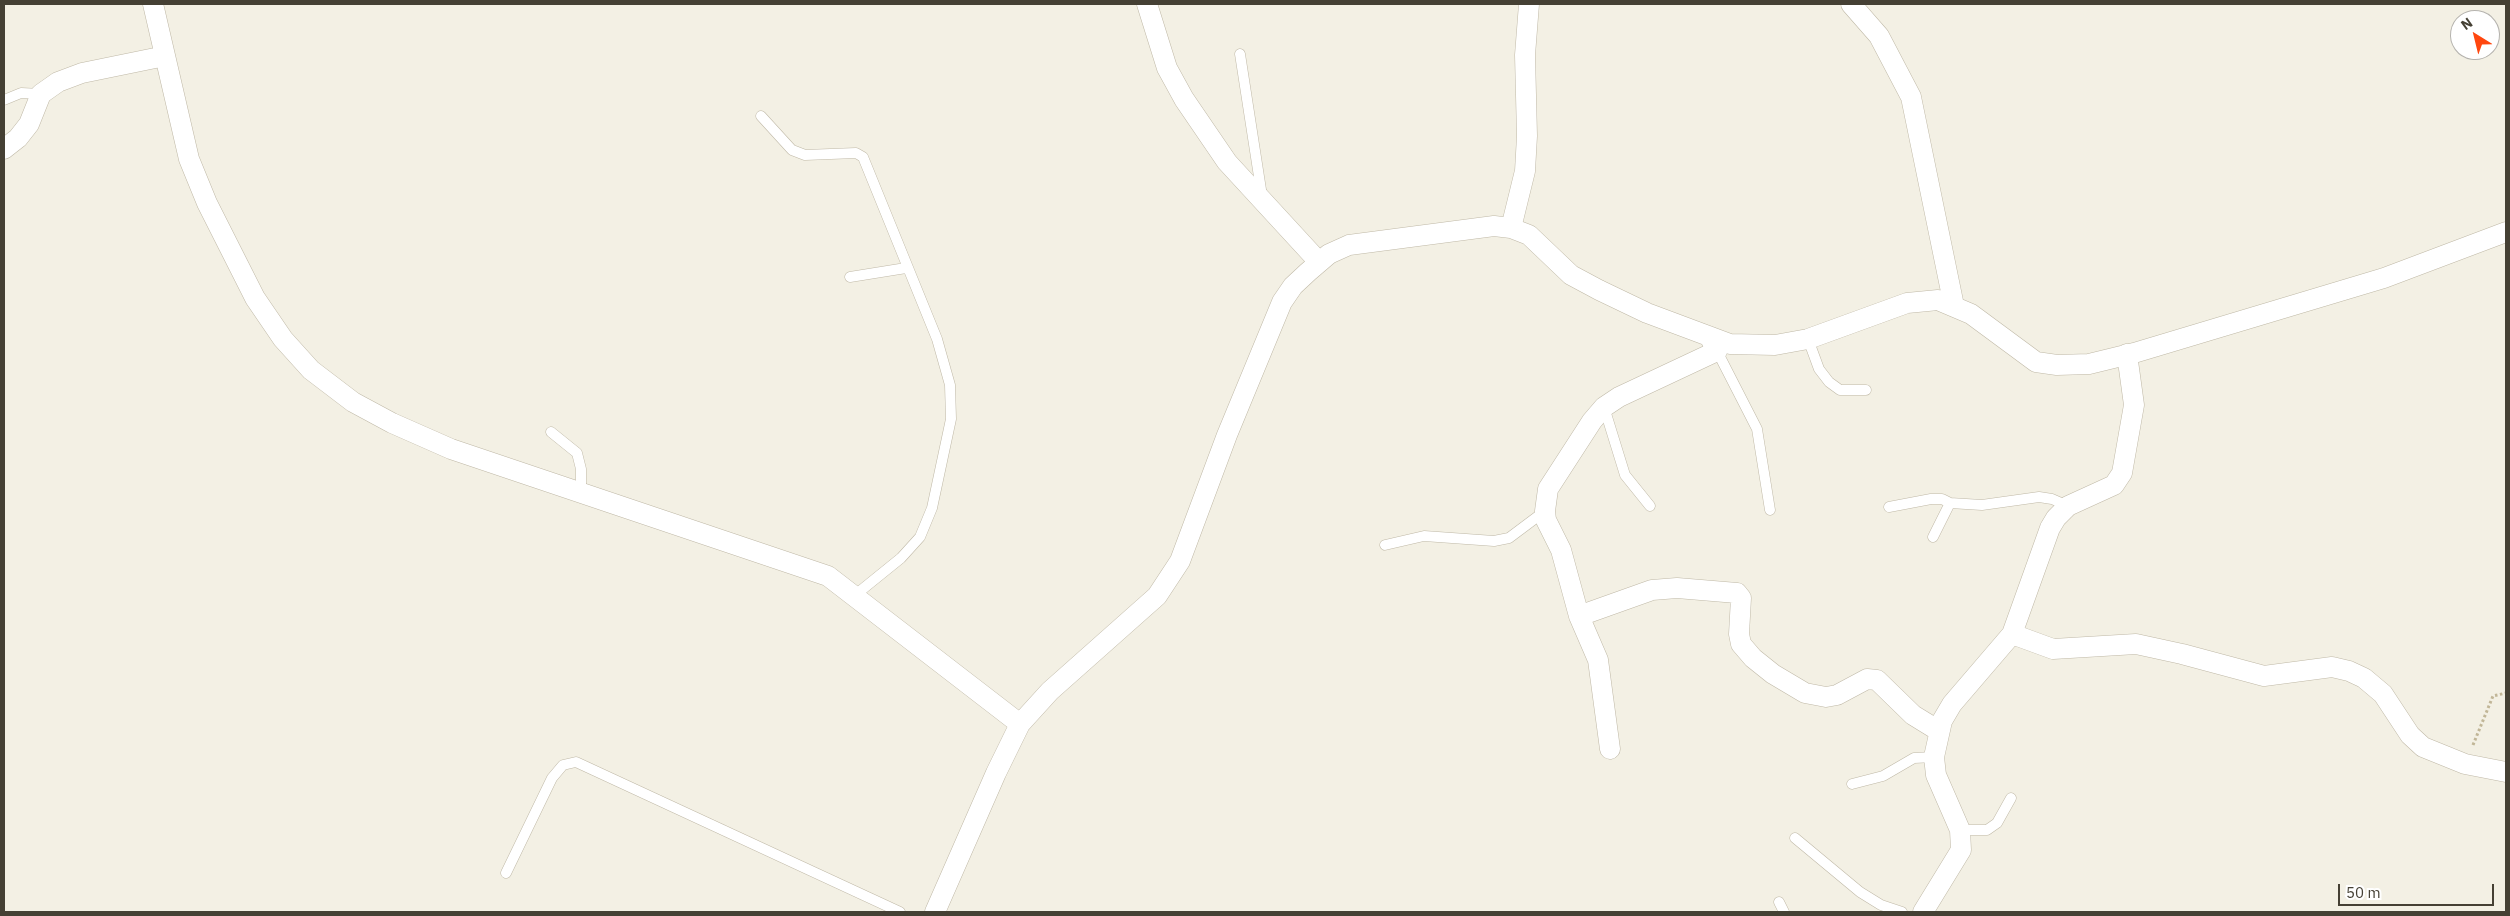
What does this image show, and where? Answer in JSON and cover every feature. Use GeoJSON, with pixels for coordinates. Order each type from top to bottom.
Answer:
{"type":"FeatureCollection","features":[{"type":"Feature","properties":{"kind":"street"},"geometry":{"type":"LineString","coordinates":[[153,4],[189,159],[221,233],[255,298],[283,339],[311,370],[353,402],[400,427],[451,449],[828,576],[1020,724]]}},
{"type":"Feature","properties":{"kind":"street"},"geometry":{"type":"LineString","coordinates":[[1147,4],[1173,80],[1226,162],[1319,262]]}},
{"type":"Feature","properties":{"kind":"street"},"geometry":{"type":"LineString","coordinates":[[1511,228],[1525,171],[1525,55],[1529,4]]}},
{"type":"Feature","properties":{"kind":"street"},"geometry":{"type":"LineString","coordinates":[[1850,4],[1880,36],[1911,97],[1921,154],[1954,306]]}},
{"type":"Feature","properties":{"kind":"street"},"geometry":{"type":"LineString","coordinates":[[4,149],[18,138],[29,124],[41,94],[58,82],[82,73],[165,56]]}},
{"type":"Feature","properties":{"kind":"street"},"geometry":{"type":"LineString","coordinates":[[935,912],[996,773],[1020,724],[1050,691],[1158,596],[1180,561],[1228,435],[1282,302],[1293,286],[1319,262],[1330,254],[1350,245],[1494,226],[1511,228],[1529,235],[1571,275],[1647,314],[1713,343],[1749,346],[1775,345],[1808,339],[1907,303],[1938,300],[1971,314],[2036,362],[2057,365],[2089,364],[2384,278],[2506,232]]}},
{"type":"Feature","properties":{"kind":"street"},"geometry":{"type":"LineString","coordinates":[[1610,749],[1598,660],[1579,616],[1561,550],[1549,530],[1545,511],[1548,489],[1592,421],[1604,407],[1713,343]]}},
{"type":"Feature","properties":{"kind":"street"},"geometry":{"type":"LineString","coordinates":[[1923,912],[1961,850],[1960,830],[1941,790],[1934,757],[1939,731],[1952,704],[2012,634],[2050,528],[2068,506],[2114,485],[2122,473],[2134,405],[2126,354]]}},
{"type":"Feature","properties":{"kind":"street"},"geometry":{"type":"LineString","coordinates":[[1579,616],[1652,590],[1677,588],[1737,593],[1741,598],[1739,634],[1741,644],[1753,658],[1773,674],[1805,693],[1826,697],[1837,695],[1866,679],[1877,680],[1913,715],[1939,731]]}},
{"type":"Feature","properties":{"kind":"street"},"geometry":{"type":"LineString","coordinates":[[2012,634],[2052,649],[2136,644],[2264,676],[2332,667],[2349,671],[2364,678],[2383,694],[2410,735],[2423,747],[2466,764],[2506,772]]}},
{"type":"Feature","properties":{"kind":"lane"},"geometry":{"type":"LineString","coordinates":[[1240,54],[1263,202]]}},
{"type":"Feature","properties":{"kind":"lane"},"geometry":{"type":"LineString","coordinates":[[4,100],[21,93],[41,94]]}},
{"type":"Feature","properties":{"kind":"lane"},"geometry":{"type":"LineString","coordinates":[[761,116],[792,150],[805,155],[856,153],[863,157],[906,268],[937,339],[950,385],[951,419],[932,508],[920,537],[901,558],[854,596]]}},
{"type":"Feature","properties":{"kind":"lane"},"geometry":{"type":"LineString","coordinates":[[850,277],[906,268]]}},
{"type":"Feature","properties":{"kind":"lane"},"geometry":{"type":"LineString","coordinates":[[1808,339],[1819,369],[1829,382],[1840,390],[1866,390]]}},
{"type":"Feature","properties":{"kind":"lane"},"geometry":{"type":"LineString","coordinates":[[1713,343],[1757,429],[1770,510]]}},
{"type":"Feature","properties":{"kind":"lane"},"geometry":{"type":"LineString","coordinates":[[1604,407],[1625,474],[1650,506]]}},
{"type":"Feature","properties":{"kind":"lane"},"geometry":{"type":"LineString","coordinates":[[551,432],[577,454],[581,469],[581,493]]}},
{"type":"Feature","properties":{"kind":"lane"},"geometry":{"type":"LineString","coordinates":[[1889,508],[1930,499],[1942,499],[1950,503],[1982,505],[2039,497],[2052,499],[2068,506]]}},
{"type":"Feature","properties":{"kind":"lane"},"geometry":{"type":"LineString","coordinates":[[1933,537],[1950,503]]}},
{"type":"Feature","properties":{"kind":"lane"},"geometry":{"type":"LineString","coordinates":[[1385,545],[1424,536],[1494,541],[1509,538],[1545,511]]}},
{"type":"Feature","properties":{"kind":"lane"},"geometry":{"type":"LineString","coordinates":[[1852,784],[1883,776],[1914,758],[1934,757]]}},
{"type":"Feature","properties":{"kind":"lane"},"geometry":{"type":"LineString","coordinates":[[506,873],[552,778],[563,765],[576,762],[900,912]]}},
{"type":"Feature","properties":{"kind":"lane"},"geometry":{"type":"LineString","coordinates":[[1960,830],[1987,830],[1997,823],[2011,798]]}},
{"type":"Feature","properties":{"kind":"lane"},"geometry":{"type":"LineString","coordinates":[[1795,838],[1860,892],[1881,905],[1902,912]]}},
{"type":"Feature","properties":{"kind":"path"},"geometry":{"type":"LineString","coordinates":[[2466,764],[2494,696],[2506,693]]}}]}
